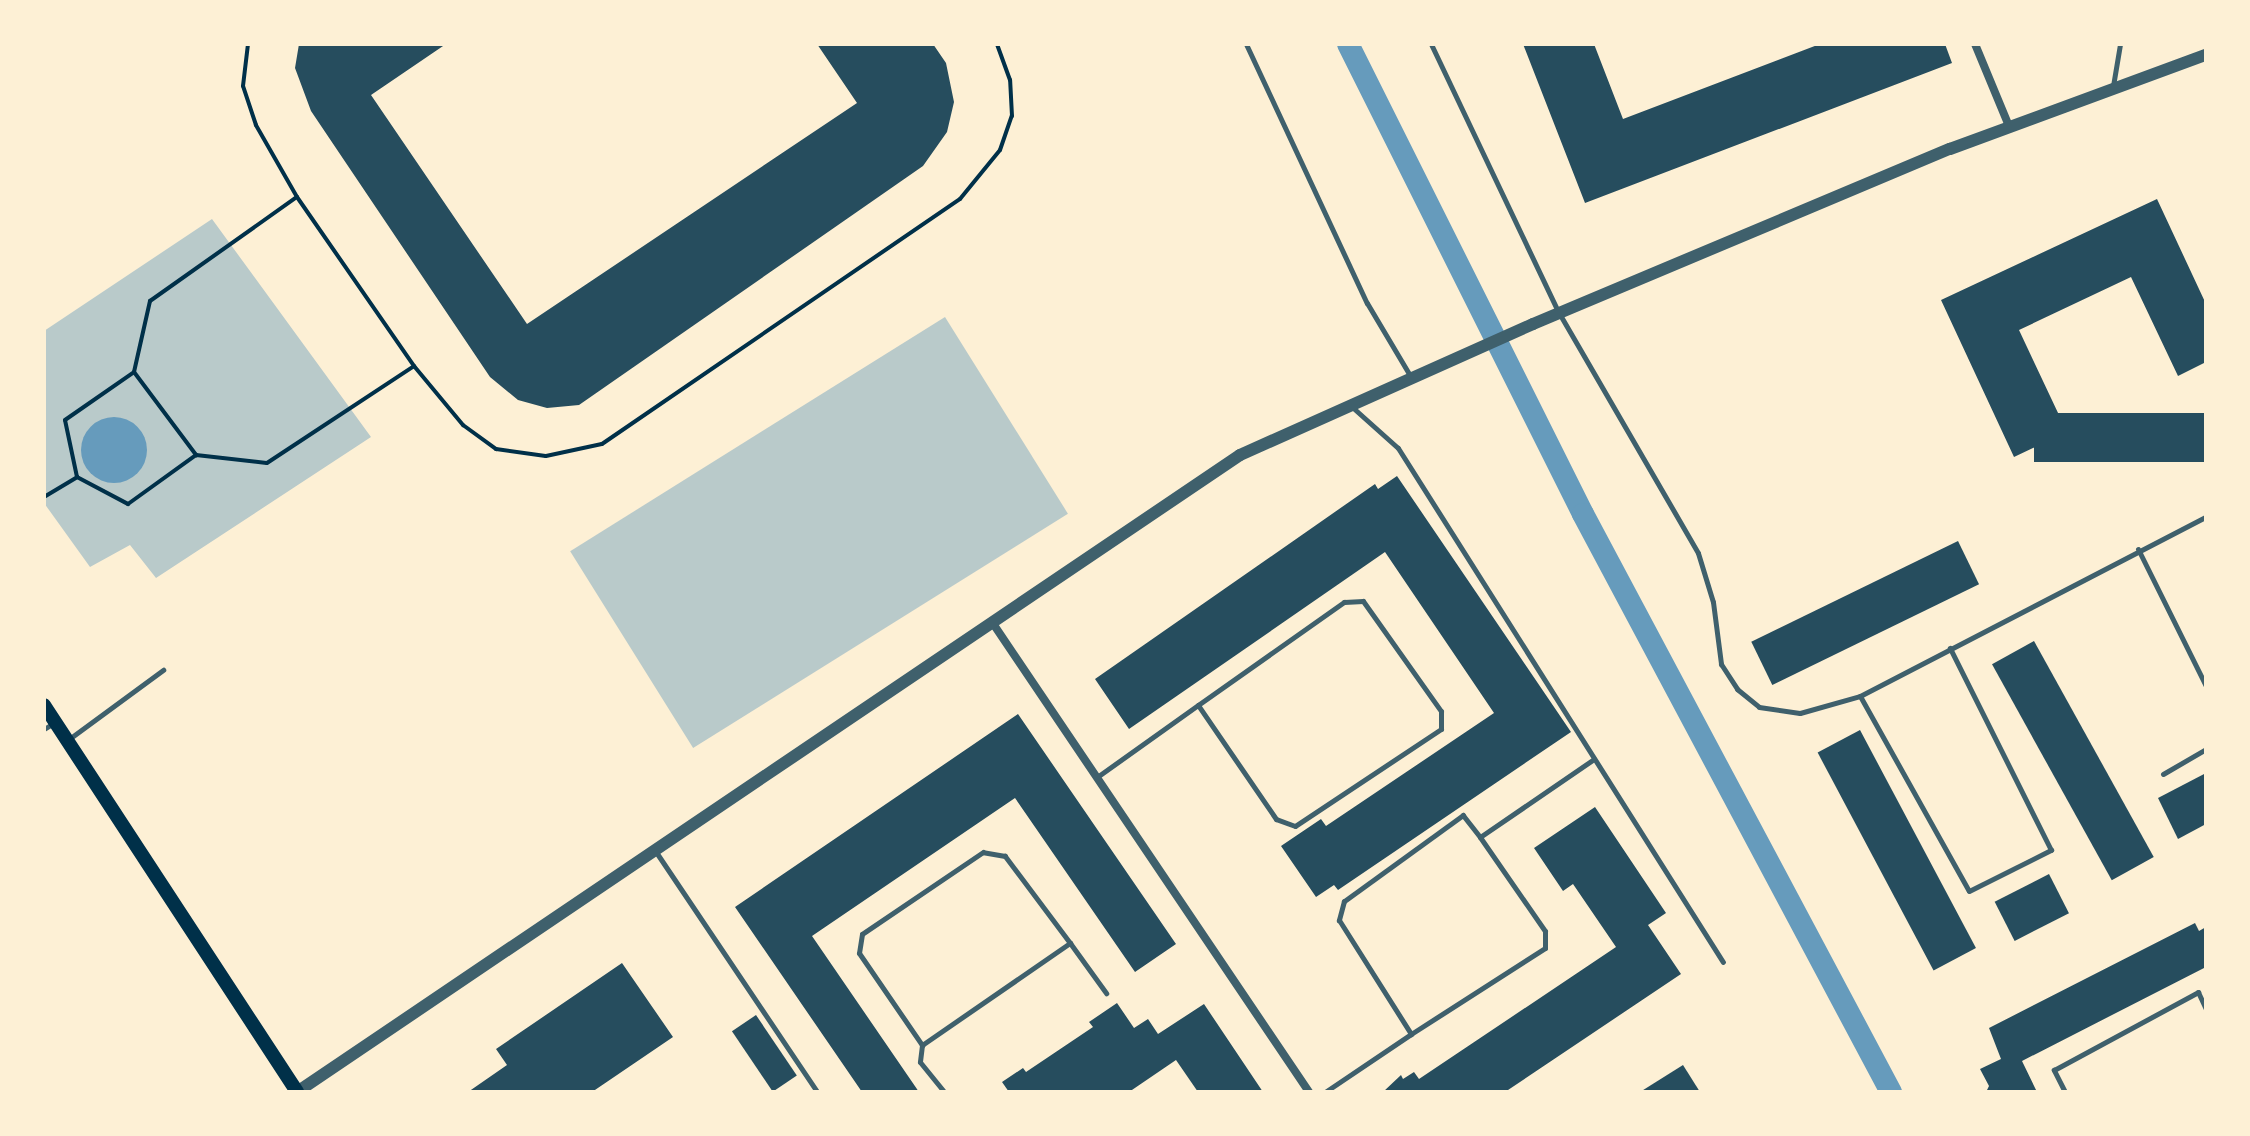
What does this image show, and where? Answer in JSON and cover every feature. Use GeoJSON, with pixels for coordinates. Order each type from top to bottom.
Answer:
{"type":"FeatureCollection","features":[{"type":"Feature","properties":{"kind":"main road"},"geometry":{"type":"LineString","coordinates":[[44,705],[50,725],[68,739],[297,1092]]}},
{"type":"Feature","properties":{"kind":"street"},"geometry":{"type":"LineString","coordinates":[[1975,44],[2009,126]]}},
{"type":"Feature","properties":{"kind":"street"},"geometry":{"type":"LineString","coordinates":[[2189,57],[2206,44]]}},
{"type":"Feature","properties":{"kind":"street"},"geometry":{"type":"LineString","coordinates":[[297,1092],[1240,455],[1533,324],[2009,126],[2189,57],[2206,55]]}},
{"type":"Feature","properties":{"kind":"street"},"geometry":{"type":"LineString","coordinates":[[992,622],[1309,1092]]}},
{"type":"Feature","properties":{"kind":"lane"},"geometry":{"type":"LineString","coordinates":[[1246,44],[1367,303],[1412,378]]}},
{"type":"Feature","properties":{"kind":"lane"},"geometry":{"type":"LineString","coordinates":[[1431,44],[1559,313],[1698,553],[1713,602],[1721,664],[1737,689],[1759,707],[1800,713],[1860,696],[2138,549],[2206,517]]}},
{"type":"Feature","properties":{"kind":"lane"},"geometry":{"type":"LineString","coordinates":[[2113,86],[2120,44]]}},
{"type":"Feature","properties":{"kind":"lane"},"geometry":{"type":"LineString","coordinates":[[1350,405],[1398,448],[1723,962]]}},
{"type":"Feature","properties":{"kind":"lane"},"geometry":{"type":"LineString","coordinates":[[2138,549],[2206,686]]}},
{"type":"Feature","properties":{"kind":"lane"},"geometry":{"type":"LineString","coordinates":[[1097,777],[1198,705],[1344,602],[1363,601],[1441,711],[1441,729],[1295,826],[1276,819],[1198,705]]}},
{"type":"Feature","properties":{"kind":"lane"},"geometry":{"type":"LineString","coordinates":[[1860,696],[1969,891],[2051,850],[1950,648]]}},
{"type":"Feature","properties":{"kind":"lane"},"geometry":{"type":"LineString","coordinates":[[68,739],[163,670]]}},
{"type":"Feature","properties":{"kind":"lane"},"geometry":{"type":"LineString","coordinates":[[2163,774],[2206,749]]}},
{"type":"Feature","properties":{"kind":"lane"},"geometry":{"type":"LineString","coordinates":[[1480,837],[1594,759]]}},
{"type":"Feature","properties":{"kind":"lane"},"geometry":{"type":"LineString","coordinates":[[1325,1092],[1545,948],[1545,931],[1463,815],[1344,901],[1339,920],[1411,1034]]}},
{"type":"Feature","properties":{"kind":"lane"},"geometry":{"type":"LineString","coordinates":[[656,852],[817,1092]]}},
{"type":"Feature","properties":{"kind":"lane"},"geometry":{"type":"LineString","coordinates":[[944,1092],[920,1062],[922,1045],[859,953],[862,934],[983,852],[1005,856],[1106,993]]}},
{"type":"Feature","properties":{"kind":"lane"},"geometry":{"type":"LineString","coordinates":[[922,1045],[1070,943]]}},
{"type":"Feature","properties":{"kind":"lane"},"geometry":{"type":"LineString","coordinates":[[2065,1092],[2054,1070],[2198,992],[2206,1009]]}},
{"type":"Feature","properties":{"kind":"path"},"geometry":{"type":"LineString","coordinates":[[248,44],[243,86],[256,125],[297,197],[414,366],[463,425],[496,449],[546,456],[602,444],[960,199],[1000,150],[1012,116],[1010,80],[997,44]]}},
{"type":"Feature","properties":{"kind":"path"},"geometry":{"type":"LineString","coordinates":[[77,477],[65,420],[134,372],[150,301],[297,197]]}},
{"type":"Feature","properties":{"kind":"path"},"geometry":{"type":"LineString","coordinates":[[77,477],[128,504],[196,455],[267,463],[414,366]]}},
{"type":"Feature","properties":{"kind":"path"},"geometry":{"type":"LineString","coordinates":[[134,372],[196,455]]}},
{"type":"Feature","properties":{"kind":"path"},"geometry":{"type":"LineString","coordinates":[[44,497],[77,477]]}},
{"type":"Feature","properties":{"kind":"shaded area"},"geometry":{"type":"Polygon","coordinates":[[[212,219],[371,437],[156,578],[130,545],[90,567],[44,503],[44,331],[212,219]]]}},
{"type":"Feature","properties":{"kind":"shaded area"},"geometry":{"type":"Polygon","coordinates":[[[945,317],[1068,514],[693,748],[570,551],[945,317]]]}},
{"type":"Feature","properties":{"kind":"water"},"geometry":{"type":"Polygon","coordinates":[[[114,417],[127,420],[137,427],[144,437],[147,450],[144,463],[137,473],[127,480],[114,483],[101,480],[91,473],[84,463],[81,450],[84,437],[91,427],[101,420],[114,417]]]}},
{"type":"Feature","properties":{"kind":"building"},"geometry":{"type":"Polygon","coordinates":[[[299,44],[446,44],[371,95],[527,324],[857,103],[817,44],[933,44],[946,63],[954,102],[947,132],[923,166],[579,405],[547,408],[518,400],[490,377],[311,111],[295,68],[299,44]]]}},
{"type":"Feature","properties":{"kind":"building"},"geometry":{"type":"Polygon","coordinates":[[[1523,44],[1594,44],[1623,119],[1820,44],[1945,44],[1952,63],[1585,203],[1523,44]]]}},
{"type":"Feature","properties":{"kind":"building"},"geometry":{"type":"Polygon","coordinates":[[[2157,199],[2206,304],[2206,362],[2178,376],[2131,277],[2019,330],[2067,432],[2014,457],[1941,300],[2157,199]]]}},
{"type":"Feature","properties":{"kind":"building"},"geometry":{"type":"Polygon","coordinates":[[[2034,413],[2206,413],[2206,462],[2034,462],[2034,413]]]}},
{"type":"Feature","properties":{"kind":"building"},"geometry":{"type":"Polygon","coordinates":[[[1397,476],[1571,732],[1338,890],[1334,885],[1316,897],[1281,846],[1321,819],[1326,826],[1494,713],[1385,552],[1129,729],[1095,679],[1375,484],[1378,489],[1397,476]]]}},
{"type":"Feature","properties":{"kind":"building"},"geometry":{"type":"Polygon","coordinates":[[[1958,541],[1979,584],[1772,685],[1751,642],[1958,541]]]}},
{"type":"Feature","properties":{"kind":"building"},"geometry":{"type":"Polygon","coordinates":[[[2034,641],[2154,857],[2112,880],[1992,664],[2034,641]]]}},
{"type":"Feature","properties":{"kind":"building"},"geometry":{"type":"Polygon","coordinates":[[[1018,714],[1176,944],[1135,972],[1015,798],[812,936],[919,1092],[862,1092],[735,907],[1018,714]]]}},
{"type":"Feature","properties":{"kind":"building"},"geometry":{"type":"Polygon","coordinates":[[[1860,730],[1976,948],[1934,971],[1818,753],[1860,730]]]}},
{"type":"Feature","properties":{"kind":"building"},"geometry":{"type":"Polygon","coordinates":[[[2206,773],[2206,824],[2178,839],[2158,798],[2206,773]]]}},
{"type":"Feature","properties":{"kind":"building"},"geometry":{"type":"Polygon","coordinates":[[[1595,807],[1666,913],[1648,925],[1681,974],[1505,1092],[1383,1092],[1401,1075],[1403,1079],[1414,1072],[1419,1079],[1616,947],[1573,884],[1563,891],[1534,848],[1595,807]]]}},
{"type":"Feature","properties":{"kind":"building"},"geometry":{"type":"Polygon","coordinates":[[[2049,874],[2069,913],[2015,941],[1995,902],[2049,874]]]}},
{"type":"Feature","properties":{"kind":"building"},"geometry":{"type":"Polygon","coordinates":[[[2195,923],[2199,931],[2206,927],[2206,967],[2022,1061],[2037,1092],[1986,1092],[1989,1086],[1980,1069],[2001,1059],[1989,1028],[2195,923]]]}},
{"type":"Feature","properties":{"kind":"building"},"geometry":{"type":"Polygon","coordinates":[[[622,963],[673,1037],[592,1092],[468,1092],[507,1065],[496,1049],[622,963]]]}},
{"type":"Feature","properties":{"kind":"building"},"geometry":{"type":"Polygon","coordinates":[[[1117,1003],[1134,1028],[1148,1019],[1158,1034],[1204,1004],[1263,1092],[1198,1092],[1176,1060],[1129,1092],[1009,1092],[1002,1082],[1023,1068],[1026,1072],[1093,1027],[1089,1022],[1117,1003]]]}},
{"type":"Feature","properties":{"kind":"building"},"geometry":{"type":"Polygon","coordinates":[[[756,1015],[797,1076],[773,1092],[732,1031],[756,1015]]]}},
{"type":"Feature","properties":{"kind":"building"},"geometry":{"type":"Polygon","coordinates":[[[1683,1065],[1700,1092],[1640,1092],[1683,1065]]]}},
{"type":"Feature","properties":{"kind":"waterway"},"geometry":{"type":"LineString","coordinates":[[1348,44],[1583,514],[1891,1092]]}}]}
